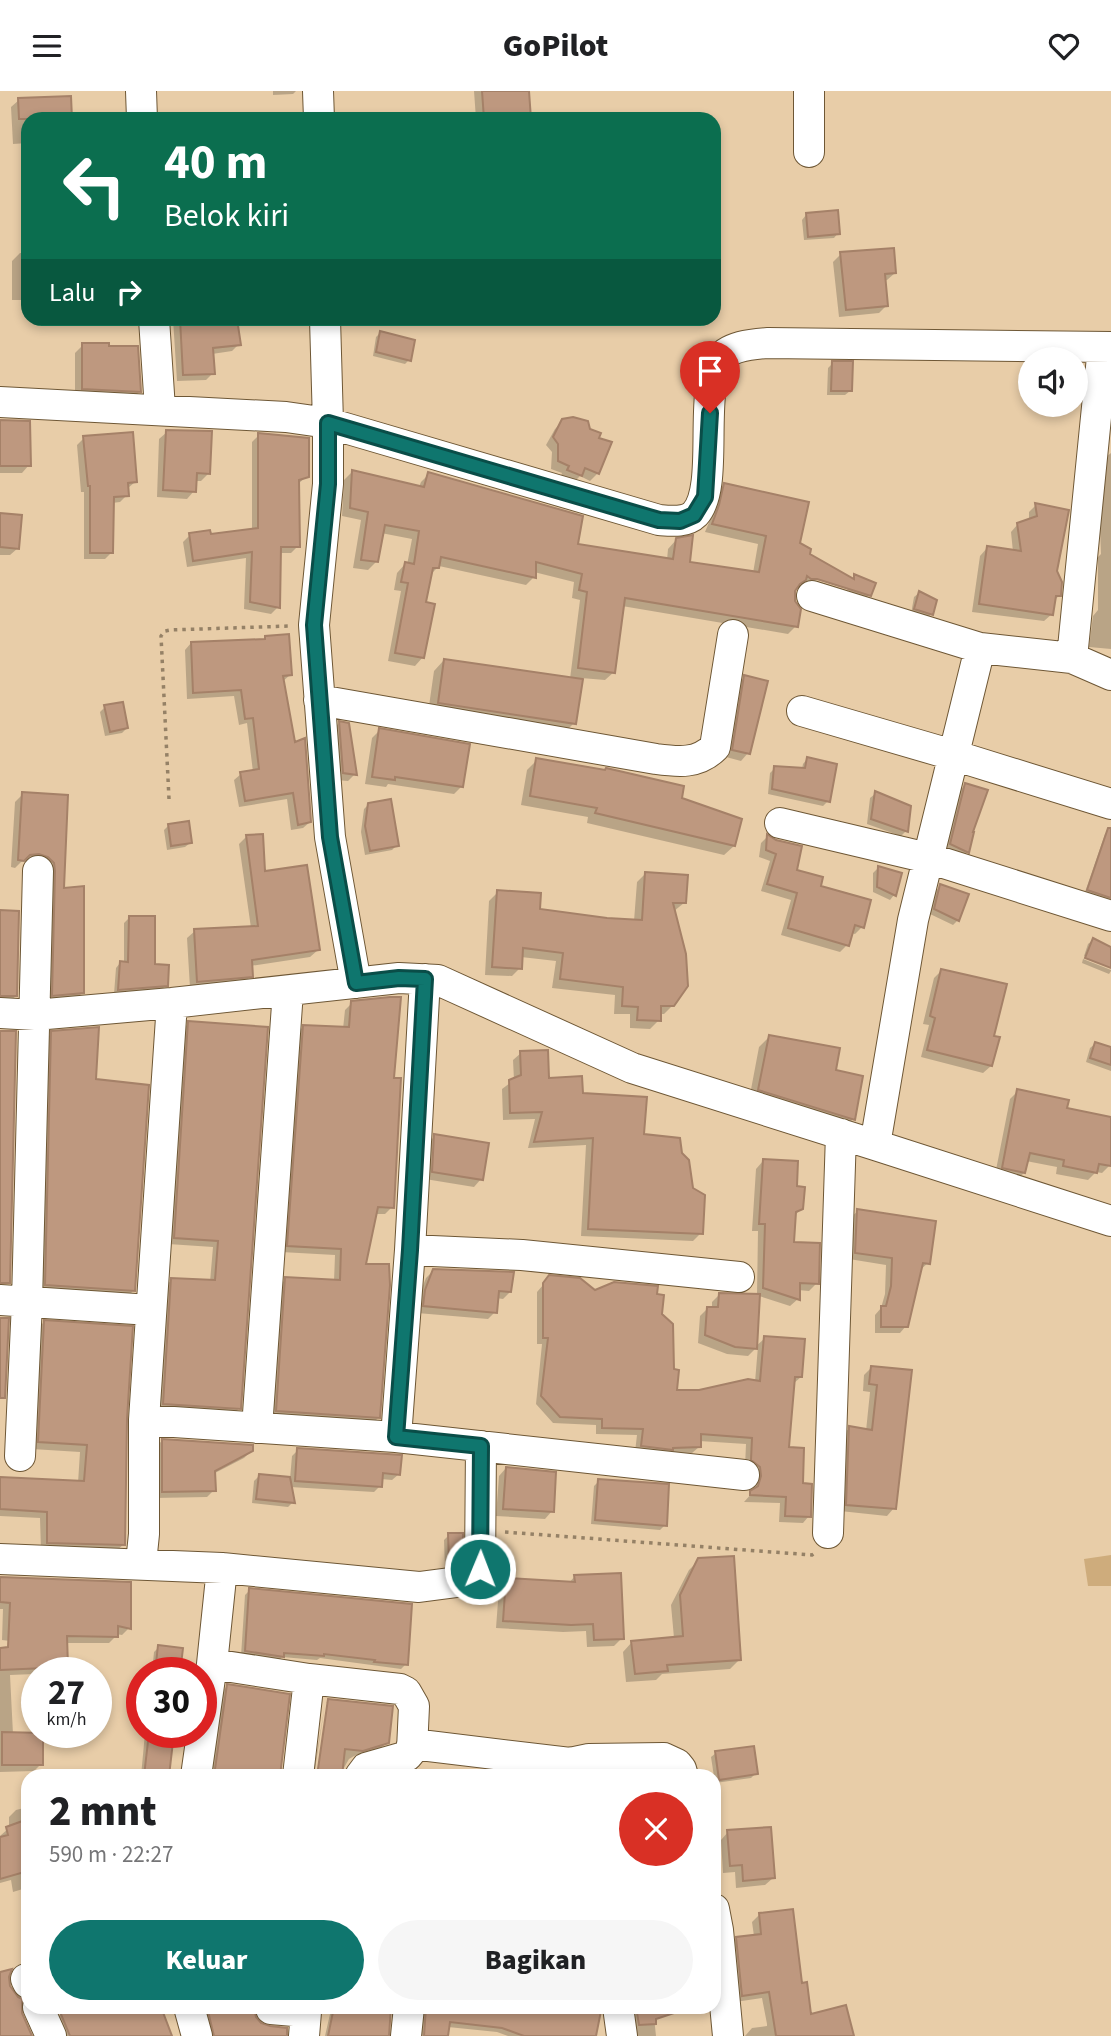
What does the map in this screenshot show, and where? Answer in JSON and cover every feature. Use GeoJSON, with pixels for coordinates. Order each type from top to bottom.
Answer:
{"type":"FeatureCollection","features":[{"type":"Feature","properties":{"kind":"street"},"geometry":{"type":"LineString","coordinates":[[141,91],[142,112]]}},
{"type":"Feature","properties":{"kind":"street"},"geometry":{"type":"LineString","coordinates":[[318,91],[318,112]]}},
{"type":"Feature","properties":{"kind":"street"},"geometry":{"type":"LineString","coordinates":[[809,91],[809,152]]}},
{"type":"Feature","properties":{"kind":"street"},"geometry":{"type":"LineString","coordinates":[[154,326],[160,409]]}},
{"type":"Feature","properties":{"kind":"street"},"geometry":{"type":"LineString","coordinates":[[325,326],[328,484],[314,625],[330,837],[356,983]]}},
{"type":"Feature","properties":{"kind":"street"},"geometry":{"type":"LineString","coordinates":[[0,401],[286,417],[328,423],[659,520],[680,521],[694,515],[705,497],[712,385],[719,360],[733,350],[750,344],[768,343],[1107,347],[1072,658]]}},
{"type":"Feature","properties":{"kind":"street"},"geometry":{"type":"LineString","coordinates":[[812,596],[980,648],[1072,658],[1111,675]]}},
{"type":"Feature","properties":{"kind":"street"},"geometry":{"type":"LineString","coordinates":[[319,700],[656,759],[687,761],[706,756],[715,747],[733,635]]}},
{"type":"Feature","properties":{"kind":"street"},"geometry":{"type":"LineString","coordinates":[[875,1145],[913,920],[980,648]]}},
{"type":"Feature","properties":{"kind":"street"},"geometry":{"type":"LineString","coordinates":[[802,711],[1111,804]]}},
{"type":"Feature","properties":{"kind":"street"},"geometry":{"type":"LineString","coordinates":[[780,823],[928,858],[1111,916]]}},
{"type":"Feature","properties":{"kind":"street"},"geometry":{"type":"LineString","coordinates":[[20,1456],[13,1301],[35,1015],[38,871]]}},
{"type":"Feature","properties":{"kind":"street"},"geometry":{"type":"LineString","coordinates":[[0,1013],[35,1015],[172,1003],[399,978],[438,980],[632,1069],[1111,1221]]}},
{"type":"Feature","properties":{"kind":"street"},"geometry":{"type":"LineString","coordinates":[[396,1437],[410,1250],[425,979]]}},
{"type":"Feature","properties":{"kind":"street"},"geometry":{"type":"LineString","coordinates":[[257,1428],[288,991]]}},
{"type":"Feature","properties":{"kind":"street"},"geometry":{"type":"LineString","coordinates":[[141,1563],[150,1310],[172,1003]]}},
{"type":"Feature","properties":{"kind":"street"},"geometry":{"type":"LineString","coordinates":[[828,1533],[841,1134]]}},
{"type":"Feature","properties":{"kind":"street"},"geometry":{"type":"LineString","coordinates":[[410,1250],[522,1255],[739,1277]]}},
{"type":"Feature","properties":{"kind":"street"},"geometry":{"type":"LineString","coordinates":[[13,1301],[150,1310]]}},
{"type":"Feature","properties":{"kind":"street"},"geometry":{"type":"LineString","coordinates":[[144,1420],[396,1437],[744,1475]]}},
{"type":"Feature","properties":{"kind":"street"},"geometry":{"type":"LineString","coordinates":[[0,1559],[222,1568],[419,1587],[465,1581],[480,1569],[481,1446]]}},
{"type":"Feature","properties":{"kind":"street"},"geometry":{"type":"LineString","coordinates":[[213,1657],[222,1568]]}},
{"type":"Feature","properties":{"kind":"street"},"geometry":{"type":"LineString","coordinates":[[217,1665],[400,1689],[406,1692],[414,1706],[412,1750],[407,1756],[365,1769]]}},
{"type":"Feature","properties":{"kind":"street"},"geometry":{"type":"LineString","coordinates":[[299,1769],[309,1679]]}},
{"type":"Feature","properties":{"kind":"street"},"geometry":{"type":"LineString","coordinates":[[412,1744],[566,1769]]}},
{"type":"Feature","properties":{"kind":"street"},"geometry":{"type":"LineString","coordinates":[[197,1769],[200,1748]]}},
{"type":"Feature","properties":{"kind":"street"},"geometry":{"type":"LineString","coordinates":[[574,1769],[589,1759],[664,1758],[681,1769]]}},
{"type":"Feature","properties":{"kind":"street"},"geometry":{"type":"LineString","coordinates":[[721,1953],[729,2036]]}},
{"type":"Feature","properties":{"kind":"street"},"geometry":{"type":"LineString","coordinates":[[41,2014],[51,2036]]}},
{"type":"Feature","properties":{"kind":"street"},"geometry":{"type":"LineString","coordinates":[[191,2014],[197,2036]]}},
{"type":"Feature","properties":{"kind":"street"},"geometry":{"type":"LineString","coordinates":[[304,2036],[306,2014]]}},
{"type":"Feature","properties":{"kind":"street"},"geometry":{"type":"LineString","coordinates":[[406,2036],[409,2014]]}},
{"type":"Feature","properties":{"kind":"street"},"geometry":{"type":"LineString","coordinates":[[619,2014],[622,2036]]}},
{"type":"Feature","properties":{"kind":"path"},"geometry":{"type":"LineString","coordinates":[[169,799],[162,633],[170,630],[314,625]]}},
{"type":"Feature","properties":{"kind":"path"},"geometry":{"type":"LineString","coordinates":[[503,1532],[811,1555],[821,1547],[828,1533]]}},
{"type":"Feature","properties":{"kind":"shaded area"},"geometry":{"type":"Polygon","coordinates":[[[1111,1555],[1111,1586],[1088,1586],[1084,1559],[1111,1555]]]}},
{"type":"Feature","properties":{"kind":"building"},"geometry":{"type":"Polygon","coordinates":[[[482,91],[529,91],[530,112],[484,112],[482,91]]]}},
{"type":"Feature","properties":{"kind":"building"},"geometry":{"type":"Polygon","coordinates":[[[71,96],[72,112],[21,112],[19,119],[18,98],[71,96]]]}},
{"type":"Feature","properties":{"kind":"building"},"geometry":{"type":"Polygon","coordinates":[[[838,210],[840,234],[808,237],[806,213],[838,210]]]}},
{"type":"Feature","properties":{"kind":"building"},"geometry":{"type":"Polygon","coordinates":[[[894,248],[896,273],[885,274],[888,306],[846,310],[840,252],[894,248]]]}},
{"type":"Feature","properties":{"kind":"building"},"geometry":{"type":"Polygon","coordinates":[[[180,326],[238,326],[241,345],[213,348],[215,374],[183,375],[180,326]]]}},
{"type":"Feature","properties":{"kind":"building"},"geometry":{"type":"Polygon","coordinates":[[[380,331],[415,340],[411,361],[376,352],[380,331]]]}},
{"type":"Feature","properties":{"kind":"building"},"geometry":{"type":"Polygon","coordinates":[[[82,343],[138,346],[141,392],[82,389],[82,343]]]}},
{"type":"Feature","properties":{"kind":"building"},"geometry":{"type":"Polygon","coordinates":[[[832,361],[853,361],[852,391],[831,391],[832,361]]]}},
{"type":"Feature","properties":{"kind":"building"},"geometry":{"type":"Polygon","coordinates":[[[573,417],[588,421],[590,429],[601,433],[599,438],[612,442],[599,474],[585,468],[582,476],[567,470],[569,466],[558,461],[558,444],[553,437],[562,419],[573,417]]]}},
{"type":"Feature","properties":{"kind":"building"},"geometry":{"type":"Polygon","coordinates":[[[0,420],[30,421],[31,466],[0,466],[0,420]]]}},
{"type":"Feature","properties":{"kind":"building"},"geometry":{"type":"Polygon","coordinates":[[[166,430],[212,431],[210,474],[197,473],[196,492],[163,490],[166,430]]]}},
{"type":"Feature","properties":{"kind":"building"},"geometry":{"type":"Polygon","coordinates":[[[133,432],[137,482],[128,483],[129,496],[114,497],[113,553],[90,553],[90,486],[83,436],[133,432]]]}},
{"type":"Feature","properties":{"kind":"building"},"geometry":{"type":"Polygon","coordinates":[[[258,433],[309,438],[309,477],[299,480],[300,547],[281,547],[280,608],[250,602],[252,552],[193,561],[189,533],[210,530],[211,534],[258,528],[258,433]]]}},
{"type":"Feature","properties":{"kind":"building"},"geometry":{"type":"Polygon","coordinates":[[[352,470],[424,487],[428,472],[583,516],[578,544],[673,559],[676,538],[693,535],[690,562],[759,572],[766,536],[712,524],[724,483],[809,502],[800,543],[811,549],[810,554],[854,579],[854,574],[876,583],[871,596],[807,576],[795,591],[795,601],[801,609],[798,627],[625,598],[615,673],[578,668],[587,592],[579,590],[582,574],[536,562],[536,578],[441,557],[439,568],[433,568],[426,602],[435,604],[424,658],[395,653],[408,583],[401,582],[405,562],[414,564],[419,531],[385,525],[378,562],[361,560],[368,512],[350,508],[352,470]]]}},
{"type":"Feature","properties":{"kind":"building"},"geometry":{"type":"Polygon","coordinates":[[[1035,503],[1069,510],[1057,571],[1062,582],[1061,596],[1056,596],[1053,615],[979,604],[987,546],[1021,551],[1017,523],[1037,516],[1035,503]]]}},
{"type":"Feature","properties":{"kind":"building"},"geometry":{"type":"Polygon","coordinates":[[[0,513],[22,515],[19,549],[0,547],[0,513]]]}},
{"type":"Feature","properties":{"kind":"building"},"geometry":{"type":"Polygon","coordinates":[[[919,591],[937,600],[933,615],[914,609],[919,591]]]}},
{"type":"Feature","properties":{"kind":"building"},"geometry":{"type":"Polygon","coordinates":[[[289,634],[292,675],[283,676],[295,742],[305,738],[311,822],[298,825],[293,793],[245,801],[240,772],[259,769],[253,718],[245,719],[241,690],[193,693],[191,642],[265,639],[265,636],[289,634]]]}},
{"type":"Feature","properties":{"kind":"building"},"geometry":{"type":"Polygon","coordinates":[[[444,659],[583,679],[576,724],[438,703],[444,659]]]}},
{"type":"Feature","properties":{"kind":"building"},"geometry":{"type":"Polygon","coordinates":[[[744,675],[768,681],[750,754],[732,750],[744,675]]]}},
{"type":"Feature","properties":{"kind":"building"},"geometry":{"type":"Polygon","coordinates":[[[123,702],[128,728],[110,732],[104,705],[123,702]]]}},
{"type":"Feature","properties":{"kind":"building"},"geometry":{"type":"Polygon","coordinates":[[[339,721],[349,723],[357,775],[343,773],[339,721]]]}},
{"type":"Feature","properties":{"kind":"building"},"geometry":{"type":"Polygon","coordinates":[[[379,728],[470,744],[463,787],[395,777],[395,780],[372,777],[379,728]]]}},
{"type":"Feature","properties":{"kind":"building"},"geometry":{"type":"Polygon","coordinates":[[[807,757],[837,764],[830,802],[772,789],[774,766],[805,768],[807,757]]]}},
{"type":"Feature","properties":{"kind":"building"},"geometry":{"type":"Polygon","coordinates":[[[536,758],[605,770],[606,768],[684,786],[682,798],[742,819],[735,846],[595,813],[597,808],[530,796],[536,758]]]}},
{"type":"Feature","properties":{"kind":"building"},"geometry":{"type":"Polygon","coordinates":[[[965,783],[988,790],[973,832],[969,853],[950,844],[965,783]]]}},
{"type":"Feature","properties":{"kind":"building"},"geometry":{"type":"Polygon","coordinates":[[[875,791],[911,806],[908,832],[871,819],[875,791]]]}},
{"type":"Feature","properties":{"kind":"building"},"geometry":{"type":"Polygon","coordinates":[[[22,792],[68,795],[64,888],[84,886],[84,993],[52,996],[54,863],[39,854],[30,855],[24,861],[18,860],[22,792]]]}},
{"type":"Feature","properties":{"kind":"building"},"geometry":{"type":"Polygon","coordinates":[[[391,799],[399,846],[370,851],[365,826],[368,803],[391,799]]]}},
{"type":"Feature","properties":{"kind":"building"},"geometry":{"type":"Polygon","coordinates":[[[189,821],[192,843],[171,846],[168,824],[189,821]]]}},
{"type":"Feature","properties":{"kind":"building"},"geometry":{"type":"Polygon","coordinates":[[[1108,828],[1111,828],[1111,898],[1087,890],[1108,828]]]}},
{"type":"Feature","properties":{"kind":"building"},"geometry":{"type":"Polygon","coordinates":[[[263,834],[265,871],[307,865],[320,950],[252,960],[253,977],[197,982],[194,929],[258,926],[246,835],[263,834]]]}},
{"type":"Feature","properties":{"kind":"building"},"geometry":{"type":"Polygon","coordinates":[[[767,834],[776,840],[802,846],[797,870],[823,877],[821,886],[871,900],[864,928],[855,925],[849,946],[788,928],[797,893],[767,884],[776,854],[766,850],[767,834]]]}},
{"type":"Feature","properties":{"kind":"building"},"geometry":{"type":"Polygon","coordinates":[[[878,866],[902,873],[896,896],[877,887],[878,866]]]}},
{"type":"Feature","properties":{"kind":"building"},"geometry":{"type":"Polygon","coordinates":[[[645,872],[688,875],[686,903],[673,903],[686,954],[688,986],[674,1006],[661,1006],[661,1021],[637,1020],[638,1007],[622,1006],[623,987],[560,979],[563,953],[523,948],[522,969],[492,967],[497,890],[541,893],[540,909],[642,920],[645,872]]]}},
{"type":"Feature","properties":{"kind":"building"},"geometry":{"type":"Polygon","coordinates":[[[940,884],[969,894],[959,921],[934,909],[940,884]]]}},
{"type":"Feature","properties":{"kind":"building"},"geometry":{"type":"Polygon","coordinates":[[[0,910],[19,911],[17,996],[0,996],[0,910]]]}},
{"type":"Feature","properties":{"kind":"building"},"geometry":{"type":"Polygon","coordinates":[[[129,916],[155,916],[155,964],[169,965],[168,986],[118,990],[120,961],[128,962],[129,916]]]}},
{"type":"Feature","properties":{"kind":"building"},"geometry":{"type":"Polygon","coordinates":[[[1093,938],[1111,947],[1111,968],[1085,958],[1093,938]]]}},
{"type":"Feature","properties":{"kind":"building"},"geometry":{"type":"Polygon","coordinates":[[[941,969],[1007,984],[994,1036],[1000,1037],[992,1066],[927,1050],[935,1018],[930,1016],[941,969]]]}},
{"type":"Feature","properties":{"kind":"building"},"geometry":{"type":"Polygon","coordinates":[[[401,997],[394,1078],[401,1078],[394,1208],[378,1207],[366,1264],[389,1264],[390,1285],[380,1418],[276,1411],[285,1277],[340,1280],[341,1249],[287,1246],[303,1025],[349,1027],[351,1001],[401,997]]]}},
{"type":"Feature","properties":{"kind":"building"},"geometry":{"type":"Polygon","coordinates":[[[188,1021],[268,1027],[241,1409],[163,1404],[171,1278],[215,1280],[218,1241],[174,1238],[188,1021]]]}},
{"type":"Feature","properties":{"kind":"building"},"geometry":{"type":"Polygon","coordinates":[[[99,1027],[96,1079],[149,1085],[135,1291],[45,1285],[51,1031],[99,1027]]]}},
{"type":"Feature","properties":{"kind":"building"},"geometry":{"type":"Polygon","coordinates":[[[0,1031],[16,1031],[10,1283],[0,1283],[0,1031]]]}},
{"type":"Feature","properties":{"kind":"building"},"geometry":{"type":"Polygon","coordinates":[[[769,1035],[840,1048],[836,1070],[863,1076],[855,1120],[758,1090],[769,1035]]]}},
{"type":"Feature","properties":{"kind":"building"},"geometry":{"type":"Polygon","coordinates":[[[1095,1042],[1111,1047],[1111,1065],[1090,1058],[1095,1042]]]}},
{"type":"Feature","properties":{"kind":"building"},"geometry":{"type":"Polygon","coordinates":[[[548,1050],[549,1078],[582,1076],[583,1093],[647,1097],[644,1134],[680,1138],[682,1153],[689,1160],[693,1188],[705,1195],[703,1234],[588,1229],[593,1138],[534,1142],[542,1112],[510,1113],[509,1080],[521,1075],[520,1051],[548,1050]]]}},
{"type":"Feature","properties":{"kind":"building"},"geometry":{"type":"Polygon","coordinates":[[[1017,1089],[1069,1100],[1067,1108],[1111,1117],[1111,1166],[1099,1164],[1097,1173],[1063,1166],[1064,1160],[1030,1153],[1025,1173],[1002,1168],[1017,1089]]]}},
{"type":"Feature","properties":{"kind":"building"},"geometry":{"type":"Polygon","coordinates":[[[434,1134],[489,1143],[483,1180],[432,1172],[434,1134]]]}},
{"type":"Feature","properties":{"kind":"building"},"geometry":{"type":"Polygon","coordinates":[[[763,1159],[798,1161],[797,1186],[805,1187],[803,1209],[796,1212],[794,1242],[820,1243],[819,1284],[800,1283],[800,1300],[763,1288],[765,1224],[759,1224],[763,1159]]]}},
{"type":"Feature","properties":{"kind":"building"},"geometry":{"type":"Polygon","coordinates":[[[857,1209],[936,1221],[930,1264],[923,1263],[908,1327],[881,1327],[881,1306],[886,1306],[891,1286],[892,1258],[855,1253],[857,1209]]]}},
{"type":"Feature","properties":{"kind":"building"},"geometry":{"type":"Polygon","coordinates":[[[433,1269],[514,1272],[511,1292],[499,1291],[497,1313],[423,1306],[425,1290],[433,1269]]]}},
{"type":"Feature","properties":{"kind":"building"},"geometry":{"type":"Polygon","coordinates":[[[549,1275],[580,1278],[595,1290],[614,1282],[658,1286],[657,1294],[664,1295],[662,1314],[673,1324],[674,1369],[679,1370],[677,1390],[699,1390],[748,1379],[760,1381],[764,1336],[805,1339],[802,1377],[795,1377],[789,1447],[804,1448],[803,1483],[812,1484],[811,1517],[785,1516],[786,1497],[750,1495],[750,1491],[758,1486],[761,1476],[760,1467],[751,1460],[752,1438],[701,1434],[701,1447],[673,1450],[641,1446],[643,1429],[602,1428],[602,1419],[560,1417],[541,1396],[548,1338],[543,1338],[543,1283],[549,1275]]]}},
{"type":"Feature","properties":{"kind":"building"},"geometry":{"type":"Polygon","coordinates":[[[719,1293],[760,1294],[757,1349],[735,1347],[705,1335],[707,1307],[718,1307],[719,1293]]]}},
{"type":"Feature","properties":{"kind":"building"},"geometry":{"type":"Polygon","coordinates":[[[0,1318],[9,1318],[5,1398],[0,1398],[0,1318]]]}},
{"type":"Feature","properties":{"kind":"building"},"geometry":{"type":"Polygon","coordinates":[[[44,1320],[133,1326],[127,1419],[125,1545],[47,1543],[47,1512],[0,1509],[0,1477],[84,1481],[87,1445],[38,1442],[44,1320]]]}},
{"type":"Feature","properties":{"kind":"building"},"geometry":{"type":"Polygon","coordinates":[[[871,1366],[912,1370],[896,1509],[846,1505],[849,1426],[872,1430],[877,1385],[869,1384],[871,1366]]]}},
{"type":"Feature","properties":{"kind":"building"},"geometry":{"type":"Polygon","coordinates":[[[162,1439],[253,1445],[253,1451],[215,1471],[216,1491],[162,1492],[162,1439]]]}},
{"type":"Feature","properties":{"kind":"building"},"geometry":{"type":"Polygon","coordinates":[[[297,1448],[402,1455],[400,1475],[383,1473],[382,1487],[295,1481],[297,1448]]]}},
{"type":"Feature","properties":{"kind":"building"},"geometry":{"type":"Polygon","coordinates":[[[506,1467],[556,1472],[554,1512],[503,1509],[506,1467]]]}},
{"type":"Feature","properties":{"kind":"building"},"geometry":{"type":"Polygon","coordinates":[[[259,1474],[290,1477],[295,1503],[256,1499],[259,1474]]]}},
{"type":"Feature","properties":{"kind":"building"},"geometry":{"type":"Polygon","coordinates":[[[598,1479],[669,1484],[667,1526],[595,1520],[598,1479]]]}},
{"type":"Feature","properties":{"kind":"building"},"geometry":{"type":"Polygon","coordinates":[[[448,1533],[463,1533],[463,1561],[458,1564],[449,1565],[448,1533]]]}},
{"type":"Feature","properties":{"kind":"building"},"geometry":{"type":"Polygon","coordinates":[[[734,1556],[741,1660],[667,1665],[668,1671],[635,1674],[631,1641],[683,1636],[680,1595],[698,1558],[734,1556]]]}},
{"type":"Feature","properties":{"kind":"building"},"geometry":{"type":"Polygon","coordinates":[[[621,1573],[624,1639],[594,1640],[593,1624],[503,1621],[506,1578],[575,1582],[574,1575],[621,1573]]]}},
{"type":"Feature","properties":{"kind":"building"},"geometry":{"type":"Polygon","coordinates":[[[0,1577],[131,1582],[131,1629],[118,1626],[118,1637],[67,1636],[68,1657],[21,1657],[21,1669],[0,1670],[0,1648],[8,1647],[10,1603],[0,1602],[0,1577]]]}},
{"type":"Feature","properties":{"kind":"building"},"geometry":{"type":"Polygon","coordinates":[[[249,1588],[412,1604],[408,1665],[324,1654],[284,1653],[284,1657],[245,1651],[249,1588]]]}},
{"type":"Feature","properties":{"kind":"building"},"geometry":{"type":"Polygon","coordinates":[[[158,1645],[183,1648],[182,1657],[157,1657],[158,1645]]]}},
{"type":"Feature","properties":{"kind":"building"},"geometry":{"type":"Polygon","coordinates":[[[227,1684],[290,1694],[281,1769],[215,1769],[227,1684]]]}},
{"type":"Feature","properties":{"kind":"building"},"geometry":{"type":"Polygon","coordinates":[[[328,1699],[393,1706],[389,1743],[363,1751],[345,1749],[343,1769],[318,1769],[328,1699]]]}},
{"type":"Feature","properties":{"kind":"building"},"geometry":{"type":"Polygon","coordinates":[[[2,1732],[21,1732],[21,1748],[43,1748],[43,1765],[2,1765],[2,1732]]]}},
{"type":"Feature","properties":{"kind":"building"},"geometry":{"type":"Polygon","coordinates":[[[754,1746],[758,1774],[721,1780],[721,1769],[717,1769],[715,1751],[754,1746]]]}},
{"type":"Feature","properties":{"kind":"building"},"geometry":{"type":"Polygon","coordinates":[[[147,1748],[172,1748],[170,1769],[145,1769],[147,1748]]]}},
{"type":"Feature","properties":{"kind":"building"},"geometry":{"type":"Polygon","coordinates":[[[21,1822],[21,1873],[0,1879],[0,1837],[8,1835],[6,1827],[21,1822]]]}},
{"type":"Feature","properties":{"kind":"building"},"geometry":{"type":"Polygon","coordinates":[[[771,1827],[775,1878],[743,1881],[742,1865],[730,1866],[727,1830],[771,1827]]]}},
{"type":"Feature","properties":{"kind":"building"},"geometry":{"type":"Polygon","coordinates":[[[793,1909],[802,1983],[807,1982],[811,2014],[846,2005],[854,2036],[776,2036],[769,1992],[742,1996],[736,1937],[761,1934],[759,1913],[793,1909]]]}},
{"type":"Feature","properties":{"kind":"building"},"geometry":{"type":"Polygon","coordinates":[[[12,1969],[10,1986],[21,1998],[21,2014],[32,2036],[0,2036],[0,1972],[12,1969]]]}},
{"type":"Feature","properties":{"kind":"building"},"geometry":{"type":"Polygon","coordinates":[[[61,2014],[164,2014],[172,2036],[70,2036],[61,2014]]]}},
{"type":"Feature","properties":{"kind":"building"},"geometry":{"type":"Polygon","coordinates":[[[209,2014],[255,2014],[261,2023],[287,2028],[287,2036],[214,2036],[209,2014]]]}},
{"type":"Feature","properties":{"kind":"building"},"geometry":{"type":"Polygon","coordinates":[[[333,2014],[391,2014],[389,2036],[328,2036],[333,2014]]]}},
{"type":"Feature","properties":{"kind":"building"},"geometry":{"type":"Polygon","coordinates":[[[426,2014],[600,2014],[596,2036],[524,2036],[502,2028],[450,2022],[448,2036],[424,2036],[426,2014]]]}},
{"type":"Feature","properties":{"kind":"building"},"geometry":{"type":"Polygon","coordinates":[[[637,2014],[671,2014],[656,2019],[656,2024],[639,2025],[637,2014]]]}},
{"type":"Feature","properties":{"kind":"route"},"geometry":{"type":"LineString","coordinates":[[480,1569],[481,1446],[396,1437],[410,1250],[425,979],[399,978],[356,983],[330,837],[314,625],[328,484],[328,423],[659,520],[680,521],[694,515],[705,497],[710,413]]}}]}
